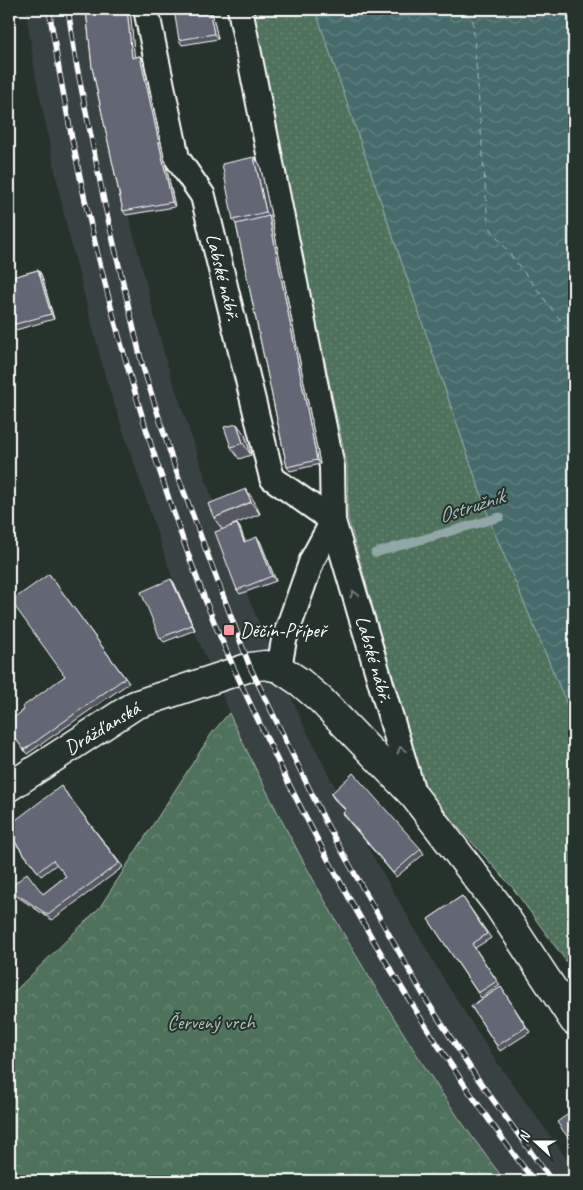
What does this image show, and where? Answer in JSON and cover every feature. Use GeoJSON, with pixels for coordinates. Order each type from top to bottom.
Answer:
{"type":"FeatureCollection","features":[{"type":"Feature","properties":{"kind":"street","name":"Labské nábř."},"geometry":{"type":"LineString","coordinates":[[146,9],[177,158],[203,196],[272,478],[333,521]]}},
{"type":"Feature","properties":{"kind":"street","name":"Labské nábř."},"geometry":{"type":"LineString","coordinates":[[240,9],[332,467],[333,521],[414,796]]}},
{"type":"Feature","properties":{"kind":"street","name":"Labské nábř."},"geometry":{"type":"LineString","coordinates":[[279,668],[284,640],[312,560],[333,521]]}},
{"type":"Feature","properties":{"kind":"street","name":"Labské nábř."},"geometry":{"type":"LineString","coordinates":[[202,684],[250,667],[265,665],[279,668],[300,682],[321,700],[414,796],[497,904],[574,1021]]}},
{"type":"Feature","properties":{"kind":"street","name":"Drážďanská"},"geometry":{"type":"LineString","coordinates":[[9,787],[135,705],[202,684]]}},
{"type":"Feature","properties":{"kind":"shaded area"},"geometry":{"type":"Polygon","coordinates":[[[26,9],[89,9],[126,205],[166,361],[235,567],[303,724],[348,813],[446,983],[496,1061],[574,1169],[574,1181],[505,1181],[444,1097],[392,1016],[292,842],[247,752],[176,589],[106,379],[65,219],[35,72],[26,9]]]}},
{"type":"Feature","properties":{"kind":"green space"},"geometry":{"type":"Polygon","coordinates":[[[251,9],[315,9],[493,529],[574,721],[574,972],[512,887],[423,788],[348,518],[347,465],[251,9]]]}},
{"type":"Feature","properties":{"kind":"green space","name":"Červený vrch"},"geometry":{"type":"Polygon","coordinates":[[[229,713],[302,860],[356,955],[443,1095],[505,1181],[9,1181],[9,997],[100,907],[212,733],[229,713]]]}},
{"type":"Feature","properties":{"kind":"water"},"geometry":{"type":"Polygon","coordinates":[[[315,9],[574,9],[574,721],[493,529],[315,9]]]}},
{"type":"Feature","properties":{"kind":"building"},"geometry":{"type":"Polygon","coordinates":[[[86,9],[127,9],[132,58],[140,56],[172,202],[123,211],[92,67],[86,9]]]}},
{"type":"Feature","properties":{"kind":"building"},"geometry":{"type":"Polygon","coordinates":[[[209,9],[214,34],[179,40],[174,10],[209,9]]]}},
{"type":"Feature","properties":{"kind":"building"},"geometry":{"type":"Polygon","coordinates":[[[254,157],[266,212],[233,220],[222,164],[254,157]]]}},
{"type":"Feature","properties":{"kind":"building"},"geometry":{"type":"Polygon","coordinates":[[[269,216],[317,460],[287,467],[236,224],[269,216]]]}},
{"type":"Feature","properties":{"kind":"building"},"geometry":{"type":"Polygon","coordinates":[[[38,270],[51,314],[9,326],[9,278],[38,270]]]}},
{"type":"Feature","properties":{"kind":"building"},"geometry":{"type":"Polygon","coordinates":[[[237,424],[243,443],[231,447],[224,427],[237,424]]]}},
{"type":"Feature","properties":{"kind":"building"},"geometry":{"type":"Polygon","coordinates":[[[246,489],[251,502],[214,518],[208,504],[246,489]]]}},
{"type":"Feature","properties":{"kind":"building"},"geometry":{"type":"Polygon","coordinates":[[[237,524],[244,542],[257,537],[272,576],[237,590],[215,532],[237,524]]]}},
{"type":"Feature","properties":{"kind":"building"},"geometry":{"type":"Polygon","coordinates":[[[49,574],[125,678],[24,750],[9,730],[9,721],[24,710],[22,707],[65,676],[11,601],[49,574]]]}},
{"type":"Feature","properties":{"kind":"building"},"geometry":{"type":"Polygon","coordinates":[[[171,579],[192,625],[160,638],[141,592],[171,579]]]}},
{"type":"Feature","properties":{"kind":"building"},"geometry":{"type":"Polygon","coordinates":[[[353,773],[421,849],[393,873],[343,813],[346,810],[331,794],[353,773]]]}},
{"type":"Feature","properties":{"kind":"building"},"geometry":{"type":"Polygon","coordinates":[[[61,786],[119,863],[48,915],[9,889],[27,873],[43,894],[66,876],[53,860],[38,872],[9,834],[9,825],[61,786]]]}},
{"type":"Feature","properties":{"kind":"building"},"geometry":{"type":"Polygon","coordinates":[[[462,896],[487,934],[472,944],[497,981],[478,993],[428,919],[462,896]]]}},
{"type":"Feature","properties":{"kind":"building"},"geometry":{"type":"Polygon","coordinates":[[[501,987],[526,1027],[497,1046],[471,1006],[501,987]]]}},
{"type":"Feature","properties":{"kind":"building"},"geometry":{"type":"Polygon","coordinates":[[[574,1110],[574,1146],[557,1122],[574,1110]]]}},
{"type":"Feature","properties":{"kind":"waterway","name":"Ostružník"},"geometry":{"type":"LineString","coordinates":[[375,553],[500,517]]}},
{"type":"Feature","properties":{"kind":"ferry route"},"geometry":{"type":"LineString","coordinates":[[472,9],[488,225],[574,338]]}},
{"type":"Feature","properties":{"kind":"railway"},"geometry":{"type":"LineString","coordinates":[[49,9],[75,155],[91,227],[128,370],[173,511],[217,629],[282,770],[367,930],[463,1083],[534,1181]]}},
{"type":"Feature","properties":{"kind":"railway"},"geometry":{"type":"LineString","coordinates":[[68,9],[76,62],[105,206],[142,364],[175,468],[250,667],[326,823],[425,998],[475,1075],[552,1181]]}},
{"type":"Feature","properties":{"kind":"place","name":"Děčín-Přípeř"},"geometry":{"type":"Point","coordinates":[229,630]}}]}
